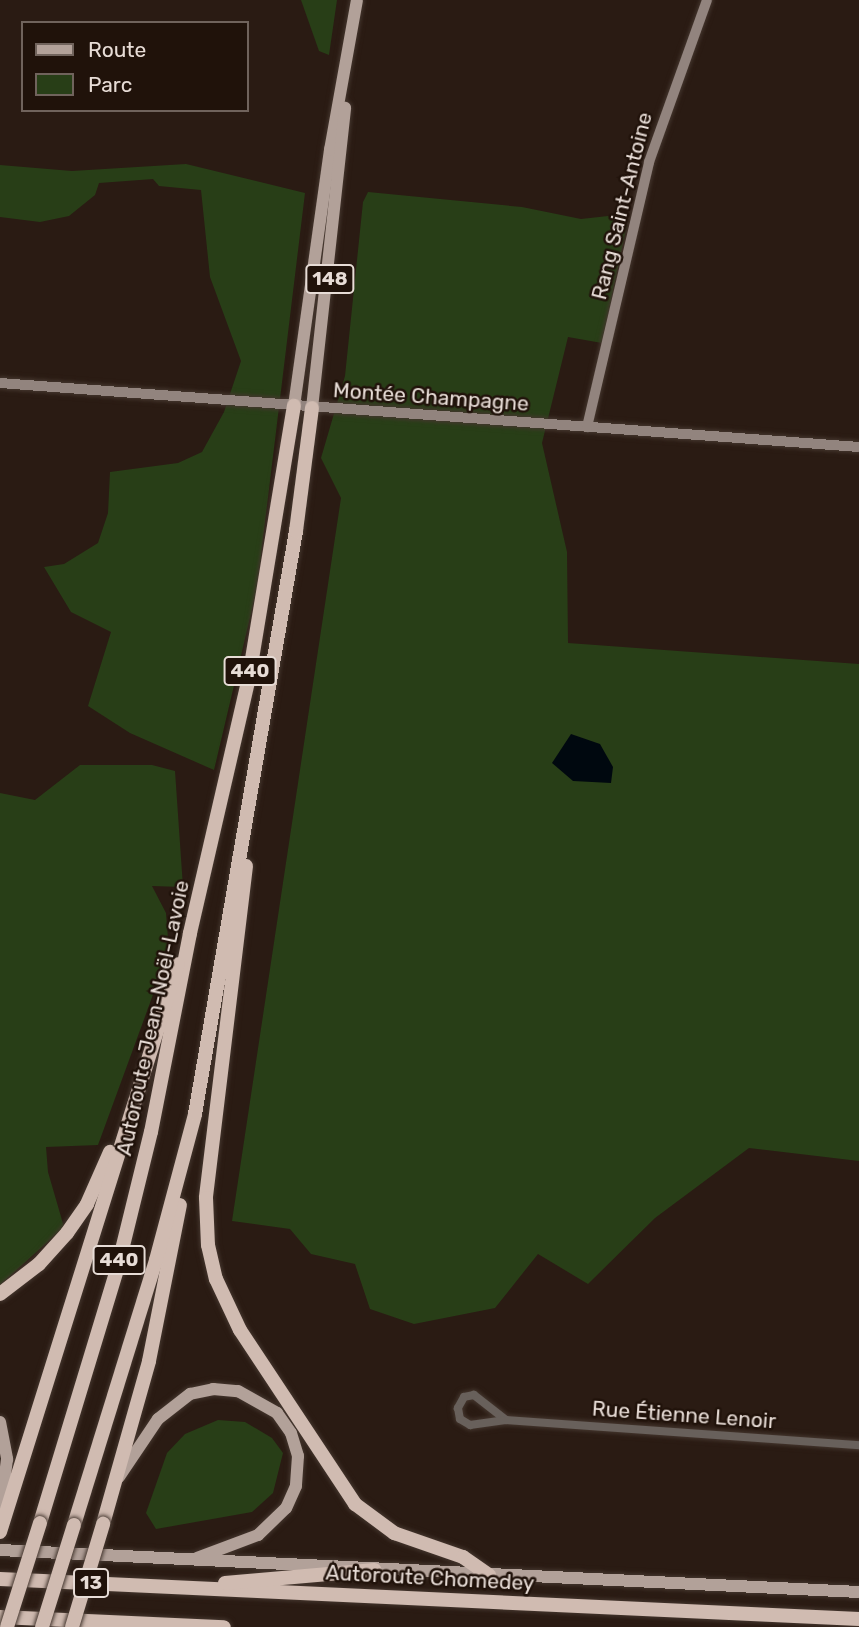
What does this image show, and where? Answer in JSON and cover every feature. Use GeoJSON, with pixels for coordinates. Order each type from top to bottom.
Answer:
{"type":"FeatureCollection","features":[{"type":"Feature","properties":{"kind":"highway","name":"Autoroute Jean-Noël-Lavoie"},"geometry":{"type":"LineString","coordinates":[[7,1627],[140,1181],[190,933],[251,666],[294,406]]}},
{"type":"Feature","properties":{"kind":"highway","name":"440"},"geometry":{"type":"LineString","coordinates":[[42,1627],[156,1260],[195,1114],[256,765],[313,408]]}},
{"type":"Feature","properties":{"kind":"highway"},"geometry":{"type":"LineString","coordinates":[[256,765],[206,1191],[213,1268],[240,1329],[355,1504],[394,1533],[463,1557],[489,1575]]}},
{"type":"Feature","properties":{"kind":"highway"},"geometry":{"type":"LineString","coordinates":[[1,1523],[136,1093],[190,933]]}},
{"type":"Feature","properties":{"kind":"highway"},"geometry":{"type":"LineString","coordinates":[[0,1294],[39,1264],[74,1225],[136,1093]]}},
{"type":"Feature","properties":{"kind":"highway"},"geometry":{"type":"LineString","coordinates":[[72,1627],[117,1480],[151,1350],[195,1114]]}},
{"type":"Feature","properties":{"kind":"highway"},"geometry":{"type":"LineString","coordinates":[[182,1587],[374,1570]]}},
{"type":"Feature","properties":{"kind":"highway","name":"Autoroute Chomedey"},"geometry":{"type":"LineString","coordinates":[[0,1579],[859,1619]]}},
{"type":"Feature","properties":{"kind":"highway","name":"13"},"geometry":{"type":"LineString","coordinates":[[0,1617],[224,1627]]}},
{"type":"Feature","properties":{"kind":"main road","name":"148"},"geometry":{"type":"LineString","coordinates":[[294,406],[330,150],[346,73],[357,0]]}},
{"type":"Feature","properties":{"kind":"main road","name":"148"},"geometry":{"type":"LineString","coordinates":[[313,408],[343,150],[346,73]]}},
{"type":"Feature","properties":{"kind":"main road"},"geometry":{"type":"LineString","coordinates":[[117,1480],[158,1419],[190,1394],[213,1389],[238,1391],[277,1413],[291,1433],[298,1456],[296,1486],[286,1508],[258,1535],[194,1559]]}},
{"type":"Feature","properties":{"kind":"main road"},"geometry":{"type":"LineString","coordinates":[[0,1422],[7,1459],[1,1523]]}},
{"type":"Feature","properties":{"kind":"main road"},"geometry":{"type":"LineString","coordinates":[[0,1550],[859,1592]]}},
{"type":"Feature","properties":{"kind":"street","name":"Rang Saint-Antoine"},"geometry":{"type":"LineString","coordinates":[[587,426],[649,162],[707,0]]}},
{"type":"Feature","properties":{"kind":"street","name":"Montée Champagne"},"geometry":{"type":"LineString","coordinates":[[0,383],[859,447]]}},
{"type":"Feature","properties":{"kind":"street","name":"Rue Étienne Lenoir"},"geometry":{"type":"LineString","coordinates":[[506,1420],[474,1395],[464,1397],[458,1408],[460,1419],[470,1425],[506,1420],[859,1445]]}},
{"type":"Feature","properties":{"kind":"green space"},"geometry":{"type":"Polygon","coordinates":[[[301,0],[337,0],[329,55],[319,51],[301,0]]]}},
{"type":"Feature","properties":{"kind":"green space"},"geometry":{"type":"Polygon","coordinates":[[[186,164],[305,193],[257,588],[214,770],[130,733],[88,706],[111,632],[71,612],[44,567],[64,564],[98,543],[108,513],[110,472],[178,463],[202,452],[224,412],[241,361],[210,277],[201,190],[159,186],[153,179],[99,183],[95,195],[69,216],[40,222],[0,217],[0,165],[72,171],[186,164]]]}},
{"type":"Feature","properties":{"kind":"green space"},"geometry":{"type":"Polygon","coordinates":[[[368,192],[522,207],[581,219],[608,216],[627,225],[602,343],[568,337],[542,443],[567,552],[568,643],[859,664],[859,1161],[749,1148],[655,1218],[588,1284],[538,1254],[495,1308],[414,1324],[370,1309],[355,1264],[311,1254],[290,1229],[232,1221],[341,498],[321,458],[345,376],[363,202],[368,192]]]}},
{"type":"Feature","properties":{"kind":"green space"},"geometry":{"type":"Polygon","coordinates":[[[80,765],[152,765],[175,771],[183,887],[152,886],[166,913],[169,951],[98,1145],[46,1147],[48,1172],[64,1227],[0,1285],[0,793],[35,800],[80,765]]]}},
{"type":"Feature","properties":{"kind":"green space"},"geometry":{"type":"Polygon","coordinates":[[[218,1420],[245,1422],[272,1438],[283,1453],[273,1493],[252,1512],[156,1529],[146,1513],[167,1453],[185,1434],[218,1420]]]}},
{"type":"Feature","properties":{"kind":"shaded area"},"geometry":{"type":"Polygon","coordinates":[[[571,734],[600,744],[613,767],[611,783],[573,781],[552,763],[571,734]]]}}]}
